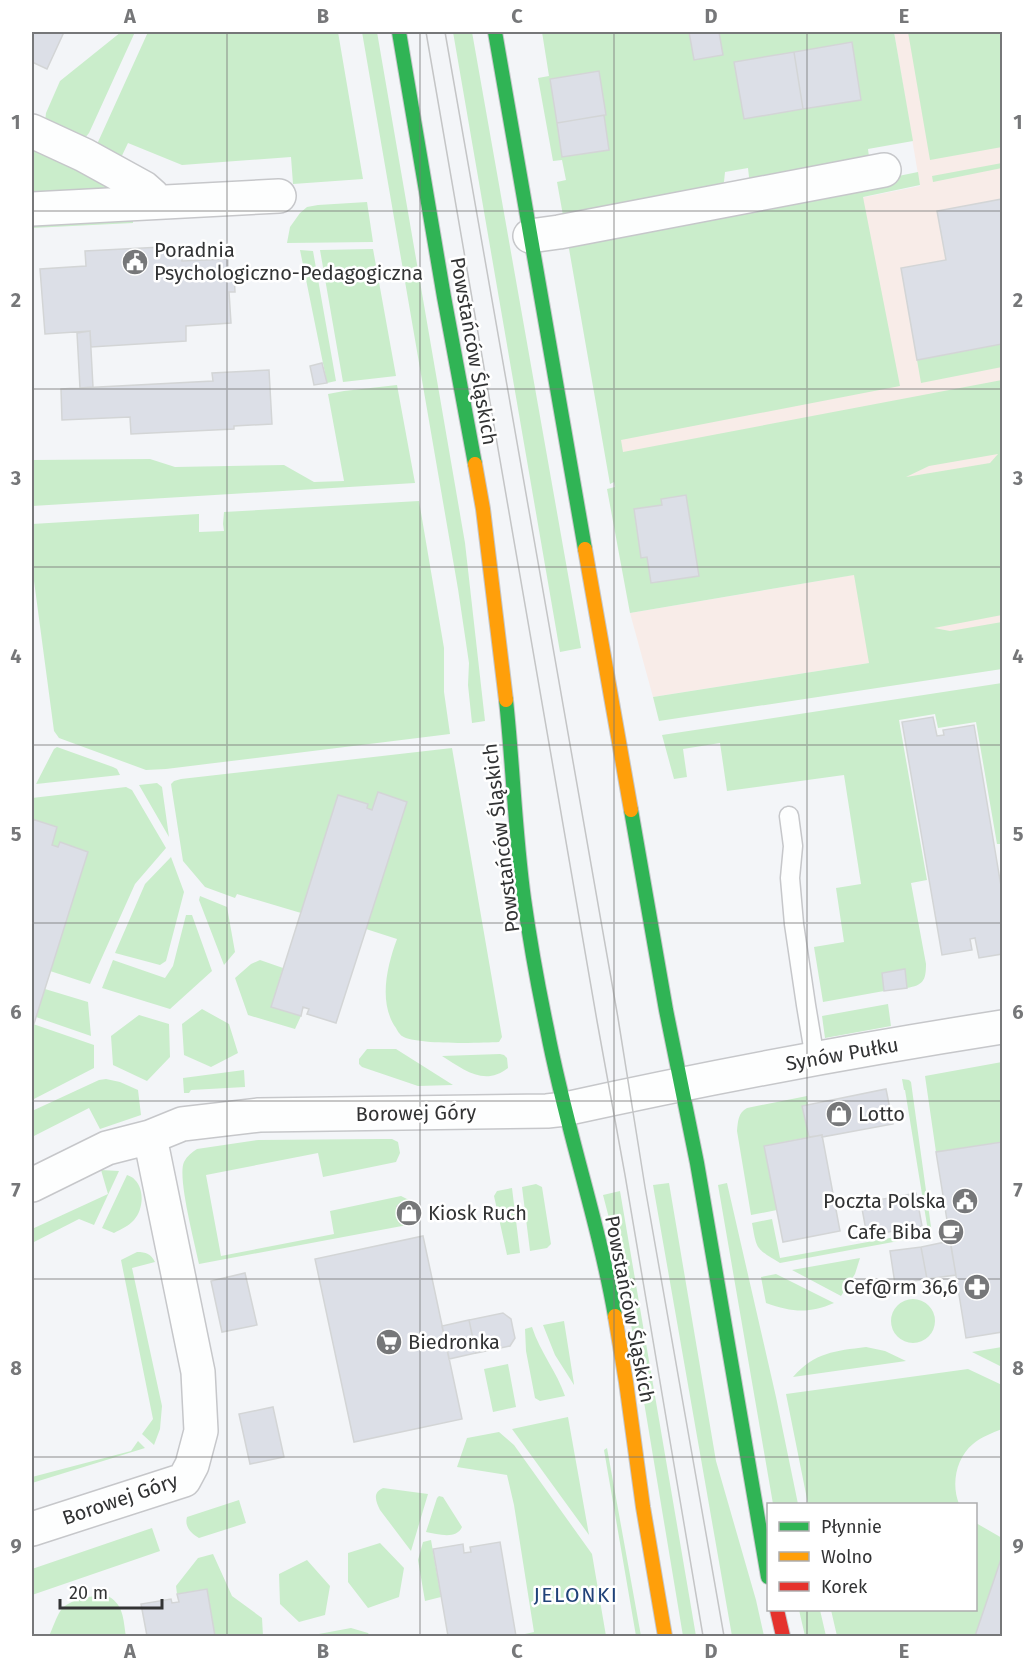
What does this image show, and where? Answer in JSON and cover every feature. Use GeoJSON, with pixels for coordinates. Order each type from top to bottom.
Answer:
{"type":"FeatureCollection","features":[{"type":"Feature","properties":{"kind":"main road","name":"Powstańców Śląskich"},"geometry":{"type":"LineString","coordinates":[[399,32],[483,509],[506,703],[524,899],[564,1109],[608,1277],[665,1636]]}},
{"type":"Feature","properties":{"kind":"main road"},"geometry":{"type":"LineString","coordinates":[[495,32],[767,1571]]}},
{"type":"Feature","properties":{"kind":"main road"},"geometry":{"type":"LineString","coordinates":[[777,1611],[783,1636]]}},
{"type":"Feature","properties":{"kind":"street"},"geometry":{"type":"LineString","coordinates":[[32,131],[84,155],[144,188],[150,192],[155,202]]}},
{"type":"Feature","properties":{"kind":"street"},"geometry":{"type":"LineString","coordinates":[[531,236],[884,170]]}},
{"type":"Feature","properties":{"kind":"street"},"geometry":{"type":"LineString","coordinates":[[32,208],[279,196]]}},
{"type":"Feature","properties":{"kind":"street","name":"Synów Pułku"},"geometry":{"type":"LineString","coordinates":[[682,1084],[1002,1027]]}},
{"type":"Feature","properties":{"kind":"street","name":"Borowej Góry"},"geometry":{"type":"LineString","coordinates":[[32,1185],[107,1148],[150,1137],[182,1124],[259,1115],[548,1111],[682,1084]]}},
{"type":"Feature","properties":{"kind":"street","name":"Borowej Góry"},"geometry":{"type":"LineString","coordinates":[[32,1529],[184,1480],[192,1466],[201,1431],[198,1372],[150,1137]]}},
{"type":"Feature","properties":{"kind":"lane"},"geometry":{"type":"LineString","coordinates":[[789,816],[793,846],[790,878],[794,924],[815,1059]]}},
{"type":"Feature","properties":{"kind":"shaded area"},"geometry":{"type":"Polygon","coordinates":[[[894,32],[1002,32],[1002,642],[653,697],[630,613],[853,575],[616,488],[575,255],[920,186],[894,32]]]}},
{"type":"Feature","properties":{"kind":"green space"},"geometry":{"type":"Polygon","coordinates":[[[121,32],[135,32],[89,133],[84,139],[45,122],[46,113],[60,81],[121,32]]]}},
{"type":"Feature","properties":{"kind":"green space"},"geometry":{"type":"Polygon","coordinates":[[[148,32],[338,32],[363,179],[293,184],[291,157],[182,165],[128,143],[118,164],[98,151],[98,142],[148,32]]]}},
{"type":"Feature","properties":{"kind":"green space"},"geometry":{"type":"Polygon","coordinates":[[[362,32],[377,32],[465,543],[485,721],[472,723],[468,685],[469,663],[458,589],[362,32]]]}},
{"type":"Feature","properties":{"kind":"green space"},"geometry":{"type":"Polygon","coordinates":[[[453,32],[472,32],[581,648],[560,652],[453,32]]]}},
{"type":"Feature","properties":{"kind":"green space"},"geometry":{"type":"Polygon","coordinates":[[[542,32],[894,32],[913,141],[868,149],[870,165],[750,186],[748,168],[725,172],[724,182],[718,192],[564,221],[557,182],[566,180],[562,160],[553,161],[538,78],[549,76],[542,32]]]}},
{"type":"Feature","properties":{"kind":"green space"},"geometry":{"type":"Polygon","coordinates":[[[908,32],[1002,32],[1002,147],[930,160],[908,32]]]}},
{"type":"Feature","properties":{"kind":"green space"},"geometry":{"type":"Polygon","coordinates":[[[32,146],[105,183],[103,196],[32,201],[32,146]]]}},
{"type":"Feature","properties":{"kind":"green space"},"geometry":{"type":"Polygon","coordinates":[[[1002,163],[1002,168],[933,182],[932,176],[1002,163]]]}},
{"type":"Feature","properties":{"kind":"green space"},"geometry":{"type":"Polygon","coordinates":[[[918,172],[920,185],[863,197],[900,386],[621,440],[623,452],[1002,380],[1002,615],[934,628],[950,631],[1002,622],[1002,669],[659,721],[653,697],[869,663],[854,575],[630,613],[607,489],[615,487],[614,482],[610,484],[568,243],[918,172]],[[998,454],[929,466],[906,477],[990,463],[998,454]]]}},
{"type":"Feature","properties":{"kind":"green space"},"geometry":{"type":"Polygon","coordinates":[[[367,202],[373,242],[287,243],[290,227],[307,207],[367,202]]]}},
{"type":"Feature","properties":{"kind":"green space"},"geometry":{"type":"Polygon","coordinates":[[[133,218],[133,223],[32,228],[32,220],[133,218]]]}},
{"type":"Feature","properties":{"kind":"green space"},"geometry":{"type":"Polygon","coordinates":[[[373,249],[396,376],[343,382],[320,250],[373,249]]]}},
{"type":"Feature","properties":{"kind":"green space"},"geometry":{"type":"Polygon","coordinates":[[[300,250],[313,251],[336,381],[327,383],[300,250]]]}},
{"type":"Feature","properties":{"kind":"green space"},"geometry":{"type":"Polygon","coordinates":[[[1002,344],[1002,367],[921,383],[917,360],[1002,344]]]}},
{"type":"Feature","properties":{"kind":"green space"},"geometry":{"type":"Polygon","coordinates":[[[397,385],[415,483],[32,506],[32,460],[150,459],[175,467],[284,465],[314,482],[344,481],[328,394],[397,385]]]}},
{"type":"Feature","properties":{"kind":"green space"},"geometry":{"type":"Polygon","coordinates":[[[419,501],[444,648],[444,692],[450,734],[146,770],[59,738],[54,731],[32,566],[32,524],[199,514],[199,532],[224,531],[224,512],[419,501]]]}},
{"type":"Feature","properties":{"kind":"green space"},"geometry":{"type":"Polygon","coordinates":[[[1002,683],[1002,844],[997,844],[976,722],[938,728],[935,714],[899,720],[927,880],[911,883],[926,964],[925,974],[920,984],[907,988],[905,969],[882,973],[884,991],[823,1002],[814,947],[844,942],[836,888],[861,884],[844,775],[727,791],[720,743],[683,749],[687,777],[674,779],[662,735],[1002,683]]]}},
{"type":"Feature","properties":{"kind":"green space"},"geometry":{"type":"Polygon","coordinates":[[[57,747],[113,767],[120,775],[36,784],[57,747]]]}},
{"type":"Feature","properties":{"kind":"green space"},"geometry":{"type":"Polygon","coordinates":[[[452,748],[502,1037],[499,1042],[448,1043],[409,1039],[400,1035],[390,1018],[386,984],[397,939],[366,929],[372,810],[367,808],[368,804],[338,795],[301,913],[237,894],[235,898],[205,887],[183,861],[171,784],[174,781],[452,748]]]}},
{"type":"Feature","properties":{"kind":"green space"},"geometry":{"type":"Polygon","coordinates":[[[157,783],[162,787],[169,837],[139,785],[157,783]]]}},
{"type":"Feature","properties":{"kind":"green space"},"geometry":{"type":"Polygon","coordinates":[[[126,787],[132,790],[166,848],[135,884],[90,984],[50,971],[88,852],[60,842],[58,847],[52,845],[57,827],[32,819],[32,798],[126,787]]]}},
{"type":"Feature","properties":{"kind":"green space"},"geometry":{"type":"Polygon","coordinates":[[[171,857],[184,892],[166,961],[160,965],[115,953],[145,884],[171,857]]]}},
{"type":"Feature","properties":{"kind":"green space"},"geometry":{"type":"Polygon","coordinates":[[[200,896],[227,907],[235,952],[224,965],[199,900],[200,896]]]}},
{"type":"Feature","properties":{"kind":"green space"},"geometry":{"type":"Polygon","coordinates":[[[186,915],[192,915],[212,971],[170,1009],[102,988],[113,960],[165,978],[173,966],[186,915]]]}},
{"type":"Feature","properties":{"kind":"green space"},"geometry":{"type":"Polygon","coordinates":[[[260,960],[283,968],[271,1007],[301,1016],[295,1029],[248,1015],[235,978],[251,964],[260,960]]]}},
{"type":"Feature","properties":{"kind":"green space"},"geometry":{"type":"Polygon","coordinates":[[[45,989],[88,1002],[91,1036],[36,1017],[45,989]]]}},
{"type":"Feature","properties":{"kind":"green space"},"geometry":{"type":"Polygon","coordinates":[[[888,1004],[891,1026],[825,1038],[822,1016],[888,1004]]]}},
{"type":"Feature","properties":{"kind":"green space"},"geometry":{"type":"Polygon","coordinates":[[[202,1009],[229,1024],[238,1053],[211,1067],[184,1055],[182,1024],[202,1009]]]}},
{"type":"Feature","properties":{"kind":"green space"},"geometry":{"type":"Polygon","coordinates":[[[139,1015],[169,1024],[170,1057],[147,1081],[113,1065],[111,1036],[139,1015]]]}},
{"type":"Feature","properties":{"kind":"green space"},"geometry":{"type":"Polygon","coordinates":[[[33,1024],[94,1045],[94,1068],[32,1100],[32,1030],[33,1024]]]}},
{"type":"Feature","properties":{"kind":"green space"},"geometry":{"type":"Polygon","coordinates":[[[367,1049],[396,1049],[453,1085],[418,1086],[362,1067],[359,1059],[367,1049]]]}},
{"type":"Feature","properties":{"kind":"green space"},"geometry":{"type":"Polygon","coordinates":[[[500,1054],[507,1058],[508,1068],[491,1076],[466,1071],[442,1056],[500,1054]]]}},
{"type":"Feature","properties":{"kind":"green space"},"geometry":{"type":"Polygon","coordinates":[[[1002,1062],[1002,1142],[936,1152],[925,1076],[1002,1062]]]}},
{"type":"Feature","properties":{"kind":"green space"},"geometry":{"type":"Polygon","coordinates":[[[244,1070],[245,1087],[191,1090],[189,1093],[184,1093],[183,1078],[244,1070]]]}},
{"type":"Feature","properties":{"kind":"green space"},"geometry":{"type":"Polygon","coordinates":[[[106,1079],[138,1090],[141,1115],[100,1129],[89,1108],[32,1137],[32,1111],[99,1080],[106,1079]]]}},
{"type":"Feature","properties":{"kind":"green space"},"geometry":{"type":"Polygon","coordinates":[[[902,1079],[911,1082],[932,1234],[780,1263],[762,1251],[755,1239],[752,1223],[772,1219],[780,1258],[928,1231],[902,1079]]]}},
{"type":"Feature","properties":{"kind":"green space"},"geometry":{"type":"Polygon","coordinates":[[[807,1096],[808,1105],[803,1106],[809,1137],[764,1146],[777,1210],[751,1215],[737,1131],[740,1115],[747,1108],[807,1096]]]}},
{"type":"Feature","properties":{"kind":"green space"},"geometry":{"type":"Polygon","coordinates":[[[392,1139],[398,1142],[400,1153],[396,1162],[323,1177],[318,1153],[206,1175],[221,1256],[334,1234],[330,1211],[401,1196],[413,1202],[418,1223],[199,1264],[187,1211],[182,1170],[184,1162],[195,1150],[258,1140],[392,1139]]]}},
{"type":"Feature","properties":{"kind":"green space"},"geometry":{"type":"Polygon","coordinates":[[[101,1170],[119,1171],[94,1225],[79,1219],[32,1243],[32,1229],[108,1194],[101,1170]]]}},
{"type":"Feature","properties":{"kind":"green space"},"geometry":{"type":"Polygon","coordinates":[[[127,1175],[138,1184],[141,1206],[132,1222],[114,1233],[102,1228],[127,1175]]]}},
{"type":"Feature","properties":{"kind":"green space"},"geometry":{"type":"Polygon","coordinates":[[[669,1183],[716,1461],[756,1600],[764,1636],[732,1636],[653,1185],[669,1183]]]}},
{"type":"Feature","properties":{"kind":"green space"},"geometry":{"type":"Polygon","coordinates":[[[727,1183],[798,1503],[773,1503],[718,1185],[727,1183]]]}},
{"type":"Feature","properties":{"kind":"green space"},"geometry":{"type":"Polygon","coordinates":[[[536,1184],[542,1187],[551,1244],[547,1248],[530,1251],[522,1187],[536,1184]]]}},
{"type":"Feature","properties":{"kind":"green space"},"geometry":{"type":"Polygon","coordinates":[[[512,1188],[520,1253],[507,1255],[494,1196],[497,1191],[512,1188]]]}},
{"type":"Feature","properties":{"kind":"green space"},"geometry":{"type":"Polygon","coordinates":[[[620,1191],[696,1636],[683,1636],[621,1264],[603,1195],[620,1191]]]}},
{"type":"Feature","properties":{"kind":"green space"},"geometry":{"type":"Polygon","coordinates":[[[137,1252],[148,1254],[155,1262],[132,1268],[162,1406],[160,1429],[154,1445],[142,1434],[153,1419],[121,1260],[137,1252]]]}},
{"type":"Feature","properties":{"kind":"green space"},"geometry":{"type":"Polygon","coordinates":[[[860,1258],[855,1274],[841,1296],[792,1270],[860,1258]]]}},
{"type":"Feature","properties":{"kind":"green space"},"geometry":{"type":"Polygon","coordinates":[[[776,1274],[834,1303],[816,1309],[800,1310],[766,1303],[761,1277],[776,1274]]]}},
{"type":"Feature","properties":{"kind":"green space"},"geometry":{"type":"Polygon","coordinates":[[[913,1299],[928,1306],[935,1321],[928,1336],[913,1343],[898,1336],[891,1321],[898,1306],[913,1299]]]}},
{"type":"Feature","properties":{"kind":"green space"},"geometry":{"type":"Polygon","coordinates":[[[564,1321],[574,1385],[555,1355],[543,1325],[564,1321]]]}},
{"type":"Feature","properties":{"kind":"green space"},"geometry":{"type":"Polygon","coordinates":[[[532,1327],[565,1396],[540,1401],[535,1398],[526,1351],[525,1329],[532,1327]]]}},
{"type":"Feature","properties":{"kind":"green space"},"geometry":{"type":"Polygon","coordinates":[[[866,1347],[885,1351],[906,1361],[793,1377],[809,1362],[826,1354],[866,1347]]]}},
{"type":"Feature","properties":{"kind":"green space"},"geometry":{"type":"Polygon","coordinates":[[[1002,1347],[1002,1367],[972,1352],[1002,1347]]]}},
{"type":"Feature","properties":{"kind":"green space"},"geometry":{"type":"Polygon","coordinates":[[[508,1364],[516,1407],[493,1412],[484,1369],[508,1364]]]}},
{"type":"Feature","properties":{"kind":"green space"},"geometry":{"type":"Polygon","coordinates":[[[968,1369],[1002,1385],[1002,1429],[976,1442],[963,1456],[955,1480],[959,1503],[808,1503],[786,1394],[968,1369]]]}},
{"type":"Feature","properties":{"kind":"green space"},"geometry":{"type":"Polygon","coordinates":[[[568,1417],[589,1535],[512,1429],[568,1417]]]}},
{"type":"Feature","properties":{"kind":"green space"},"geometry":{"type":"Polygon","coordinates":[[[499,1432],[514,1445],[592,1554],[606,1636],[516,1636],[534,1632],[514,1505],[507,1475],[457,1467],[467,1438],[499,1432]]]}},
{"type":"Feature","properties":{"kind":"green space"},"geometry":{"type":"Polygon","coordinates":[[[138,1441],[145,1448],[32,1483],[32,1477],[131,1451],[138,1441]]]}},
{"type":"Feature","properties":{"kind":"green space"},"geometry":{"type":"Polygon","coordinates":[[[607,1448],[641,1636],[636,1636],[604,1450],[607,1448]]]}},
{"type":"Feature","properties":{"kind":"green space"},"geometry":{"type":"Polygon","coordinates":[[[383,1488],[428,1494],[411,1551],[380,1510],[376,1495],[383,1488]]]}},
{"type":"Feature","properties":{"kind":"green space"},"geometry":{"type":"Polygon","coordinates":[[[439,1496],[443,1497],[462,1527],[456,1534],[426,1532],[439,1496]]]}},
{"type":"Feature","properties":{"kind":"green space"},"geometry":{"type":"Polygon","coordinates":[[[239,1500],[246,1523],[199,1538],[188,1527],[187,1517],[239,1500]]]}},
{"type":"Feature","properties":{"kind":"green space"},"geometry":{"type":"Polygon","coordinates":[[[977,1524],[1002,1538],[1002,1556],[975,1636],[837,1636],[831,1611],[977,1611],[977,1524]]]}},
{"type":"Feature","properties":{"kind":"green space"},"geometry":{"type":"Polygon","coordinates":[[[152,1528],[160,1551],[32,1595],[32,1569],[152,1528]]]}},
{"type":"Feature","properties":{"kind":"green space"},"geometry":{"type":"Polygon","coordinates":[[[431,1540],[441,1597],[425,1601],[418,1560],[423,1542],[431,1540]]]}},
{"type":"Feature","properties":{"kind":"green space"},"geometry":{"type":"Polygon","coordinates":[[[380,1543],[404,1568],[399,1597],[368,1608],[348,1582],[348,1553],[380,1543]]]}},
{"type":"Feature","properties":{"kind":"green space"},"geometry":{"type":"Polygon","coordinates":[[[213,1554],[232,1596],[262,1618],[263,1636],[215,1636],[207,1589],[177,1594],[176,1586],[198,1558],[213,1554]]]}},
{"type":"Feature","properties":{"kind":"green space"},"geometry":{"type":"Polygon","coordinates":[[[307,1560],[330,1586],[325,1615],[299,1622],[280,1604],[279,1574],[307,1560]]]}},
{"type":"Feature","properties":{"kind":"green space"},"geometry":{"type":"Polygon","coordinates":[[[106,1595],[119,1607],[126,1636],[49,1636],[64,1606],[82,1599],[106,1595]]]}},
{"type":"Feature","properties":{"kind":"green space"},"geometry":{"type":"Polygon","coordinates":[[[799,1611],[820,1611],[826,1636],[805,1636],[799,1611]]]}},
{"type":"Feature","properties":{"kind":"green space"},"geometry":{"type":"Polygon","coordinates":[[[351,1628],[368,1633],[370,1636],[308,1636],[351,1628]]]}},
{"type":"Feature","properties":{"kind":"building"},"geometry":{"type":"Polygon","coordinates":[[[32,32],[64,32],[47,69],[32,62],[32,32]]]}},
{"type":"Feature","properties":{"kind":"building"},"geometry":{"type":"Polygon","coordinates":[[[689,32],[719,32],[723,55],[694,60],[689,32]]]}},
{"type":"Feature","properties":{"kind":"building"},"geometry":{"type":"Polygon","coordinates":[[[852,42],[861,100],[803,109],[794,52],[852,42]]]}},
{"type":"Feature","properties":{"kind":"building"},"geometry":{"type":"Polygon","coordinates":[[[794,52],[803,109],[744,119],[734,62],[794,52]]]}},
{"type":"Feature","properties":{"kind":"building"},"geometry":{"type":"Polygon","coordinates":[[[599,71],[606,115],[557,123],[550,79],[599,71]]]}},
{"type":"Feature","properties":{"kind":"building"},"geometry":{"type":"Polygon","coordinates":[[[604,115],[609,150],[562,157],[557,123],[604,115]]]}},
{"type":"Feature","properties":{"kind":"building"},"geometry":{"type":"Polygon","coordinates":[[[1002,199],[1002,344],[917,360],[901,268],[946,260],[937,211],[1002,199]]]}},
{"type":"Feature","properties":{"kind":"building"},"geometry":{"type":"Polygon","coordinates":[[[181,246],[182,261],[228,259],[228,275],[234,275],[235,292],[229,292],[231,323],[186,326],[186,341],[91,347],[90,331],[45,334],[40,269],[86,266],[85,251],[181,246]]]}},
{"type":"Feature","properties":{"kind":"building"},"geometry":{"type":"Polygon","coordinates":[[[90,331],[93,387],[80,388],[77,333],[90,331]]]}},
{"type":"Feature","properties":{"kind":"building"},"geometry":{"type":"Polygon","coordinates":[[[322,363],[327,383],[314,385],[310,366],[322,363]]]}},
{"type":"Feature","properties":{"kind":"building"},"geometry":{"type":"Polygon","coordinates":[[[269,370],[272,424],[234,426],[234,429],[131,434],[130,417],[62,420],[61,389],[213,381],[212,373],[269,370]]]}},
{"type":"Feature","properties":{"kind":"building"},"geometry":{"type":"Polygon","coordinates":[[[686,495],[699,576],[651,583],[647,557],[641,558],[634,509],[662,505],[661,499],[686,495]]]}},
{"type":"Feature","properties":{"kind":"building"},"geometry":{"type":"Polygon","coordinates":[[[933,717],[937,736],[944,735],[943,730],[974,725],[1002,892],[1002,954],[979,958],[975,938],[970,939],[972,950],[942,955],[902,722],[933,717]]]}},
{"type":"Feature","properties":{"kind":"building"},"geometry":{"type":"Polygon","coordinates":[[[378,792],[407,802],[336,1023],[307,1014],[309,1009],[303,1007],[301,1016],[271,1007],[338,795],[368,804],[367,808],[372,810],[378,792]]]}},
{"type":"Feature","properties":{"kind":"building"},"geometry":{"type":"Polygon","coordinates":[[[32,819],[57,827],[52,845],[58,847],[60,842],[88,852],[32,1030],[32,819]]]}},
{"type":"Feature","properties":{"kind":"building"},"geometry":{"type":"Polygon","coordinates":[[[905,969],[907,988],[884,991],[882,973],[905,969]]]}},
{"type":"Feature","properties":{"kind":"building"},"geometry":{"type":"Polygon","coordinates":[[[886,1089],[893,1124],[822,1137],[822,1135],[809,1137],[802,1106],[886,1089]]]}},
{"type":"Feature","properties":{"kind":"building"},"geometry":{"type":"Polygon","coordinates":[[[822,1135],[840,1231],[783,1242],[764,1146],[822,1135]]]}},
{"type":"Feature","properties":{"kind":"building"},"geometry":{"type":"Polygon","coordinates":[[[1002,1142],[1002,1332],[966,1338],[936,1152],[1002,1142]]]}},
{"type":"Feature","properties":{"kind":"building"},"geometry":{"type":"Polygon","coordinates":[[[916,1193],[922,1226],[867,1236],[861,1203],[916,1193]]]}},
{"type":"Feature","properties":{"kind":"building"},"geometry":{"type":"Polygon","coordinates":[[[411,1203],[414,1221],[400,1223],[397,1206],[411,1203]]]}},
{"type":"Feature","properties":{"kind":"building","name":"Biedronka"},"geometry":{"type":"Polygon","coordinates":[[[423,1236],[462,1419],[354,1442],[315,1259],[423,1236]]]}},
{"type":"Feature","properties":{"kind":"building"},"geometry":{"type":"Polygon","coordinates":[[[950,1241],[956,1275],[927,1279],[921,1247],[950,1241]]]}},
{"type":"Feature","properties":{"kind":"building"},"geometry":{"type":"Polygon","coordinates":[[[921,1247],[927,1279],[895,1284],[890,1251],[921,1247]]]}},
{"type":"Feature","properties":{"kind":"building"},"geometry":{"type":"Polygon","coordinates":[[[245,1273],[257,1325],[222,1332],[211,1281],[245,1273]]]}},
{"type":"Feature","properties":{"kind":"building"},"geometry":{"type":"Polygon","coordinates":[[[503,1313],[511,1319],[515,1338],[510,1346],[476,1353],[469,1320],[503,1313]]]}},
{"type":"Feature","properties":{"kind":"building"},"geometry":{"type":"Polygon","coordinates":[[[469,1320],[476,1353],[449,1359],[442,1326],[469,1320]]]}},
{"type":"Feature","properties":{"kind":"building"},"geometry":{"type":"Polygon","coordinates":[[[273,1407],[284,1457],[250,1464],[239,1414],[273,1407]]]}},
{"type":"Feature","properties":{"kind":"building"},"geometry":{"type":"Polygon","coordinates":[[[500,1542],[516,1636],[448,1636],[433,1549],[463,1544],[464,1553],[471,1552],[470,1547],[500,1542]]]}},
{"type":"Feature","properties":{"kind":"building"},"geometry":{"type":"Polygon","coordinates":[[[1002,1556],[1002,1636],[975,1636],[1002,1556]]]}},
{"type":"Feature","properties":{"kind":"building"},"geometry":{"type":"Polygon","coordinates":[[[207,1589],[215,1636],[147,1636],[141,1604],[171,1599],[172,1603],[179,1602],[177,1594],[207,1589]]]}},
{"type":"Feature","properties":{"kind":"tram line"},"geometry":{"type":"LineString","coordinates":[[426,32],[703,1636]]}},
{"type":"Feature","properties":{"kind":"tram line"},"geometry":{"type":"LineString","coordinates":[[445,32],[724,1636]]}},
{"type":"Feature","properties":{"kind":"traffic: fast"},"geometry":{"type":"LineString","coordinates":[[399,32],[475,464]]}},
{"type":"Feature","properties":{"kind":"traffic: fast"},"geometry":{"type":"LineString","coordinates":[[495,32],[585,549]]}},
{"type":"Feature","properties":{"kind":"traffic: fast"},"geometry":{"type":"LineString","coordinates":[[506,700],[521,874],[534,964],[554,1065],[600,1244],[615,1316]]}},
{"type":"Feature","properties":{"kind":"traffic: fast"},"geometry":{"type":"LineString","coordinates":[[631,810],[666,1010],[697,1163],[767,1571]]}},
{"type":"Feature","properties":{"kind":"traffic: slow"},"geometry":{"type":"LineString","coordinates":[[475,464],[483,509],[506,700]]}},
{"type":"Feature","properties":{"kind":"traffic: slow"},"geometry":{"type":"LineString","coordinates":[[585,549],[631,810]]}},
{"type":"Feature","properties":{"kind":"traffic: slow"},"geometry":{"type":"LineString","coordinates":[[615,1316],[643,1507],[665,1636]]}},
{"type":"Feature","properties":{"kind":"traffic: jam"},"geometry":{"type":"LineString","coordinates":[[777,1611],[783,1636]]}},
{"type":"Feature","properties":{"kind":"place","name":"Poradnia Psychologiczno-Pedagogiczna"},"geometry":{"type":"Point","coordinates":[135,262]}},
{"type":"Feature","properties":{"kind":"place","name":"Lotto"},"geometry":{"type":"Point","coordinates":[839,1114]}},
{"type":"Feature","properties":{"kind":"place","name":"Poczta Polska"},"geometry":{"type":"Point","coordinates":[965,1201]}},
{"type":"Feature","properties":{"kind":"place","name":"Kiosk Ruch"},"geometry":{"type":"Point","coordinates":[409,1213]}},
{"type":"Feature","properties":{"kind":"place","name":"Cafe Biba"},"geometry":{"type":"Point","coordinates":[951,1232]}},
{"type":"Feature","properties":{"kind":"place","name":"Cef@rm 36,6"},"geometry":{"type":"Point","coordinates":[977,1287]}},
{"type":"Feature","properties":{"kind":"place","name":"Biedronka"},"geometry":{"type":"Point","coordinates":[389,1342]}},
{"type":"Feature","properties":{"kind":"district","name":"JELONKI"},"geometry":{"type":"Point","coordinates":[576,1595]}}]}
